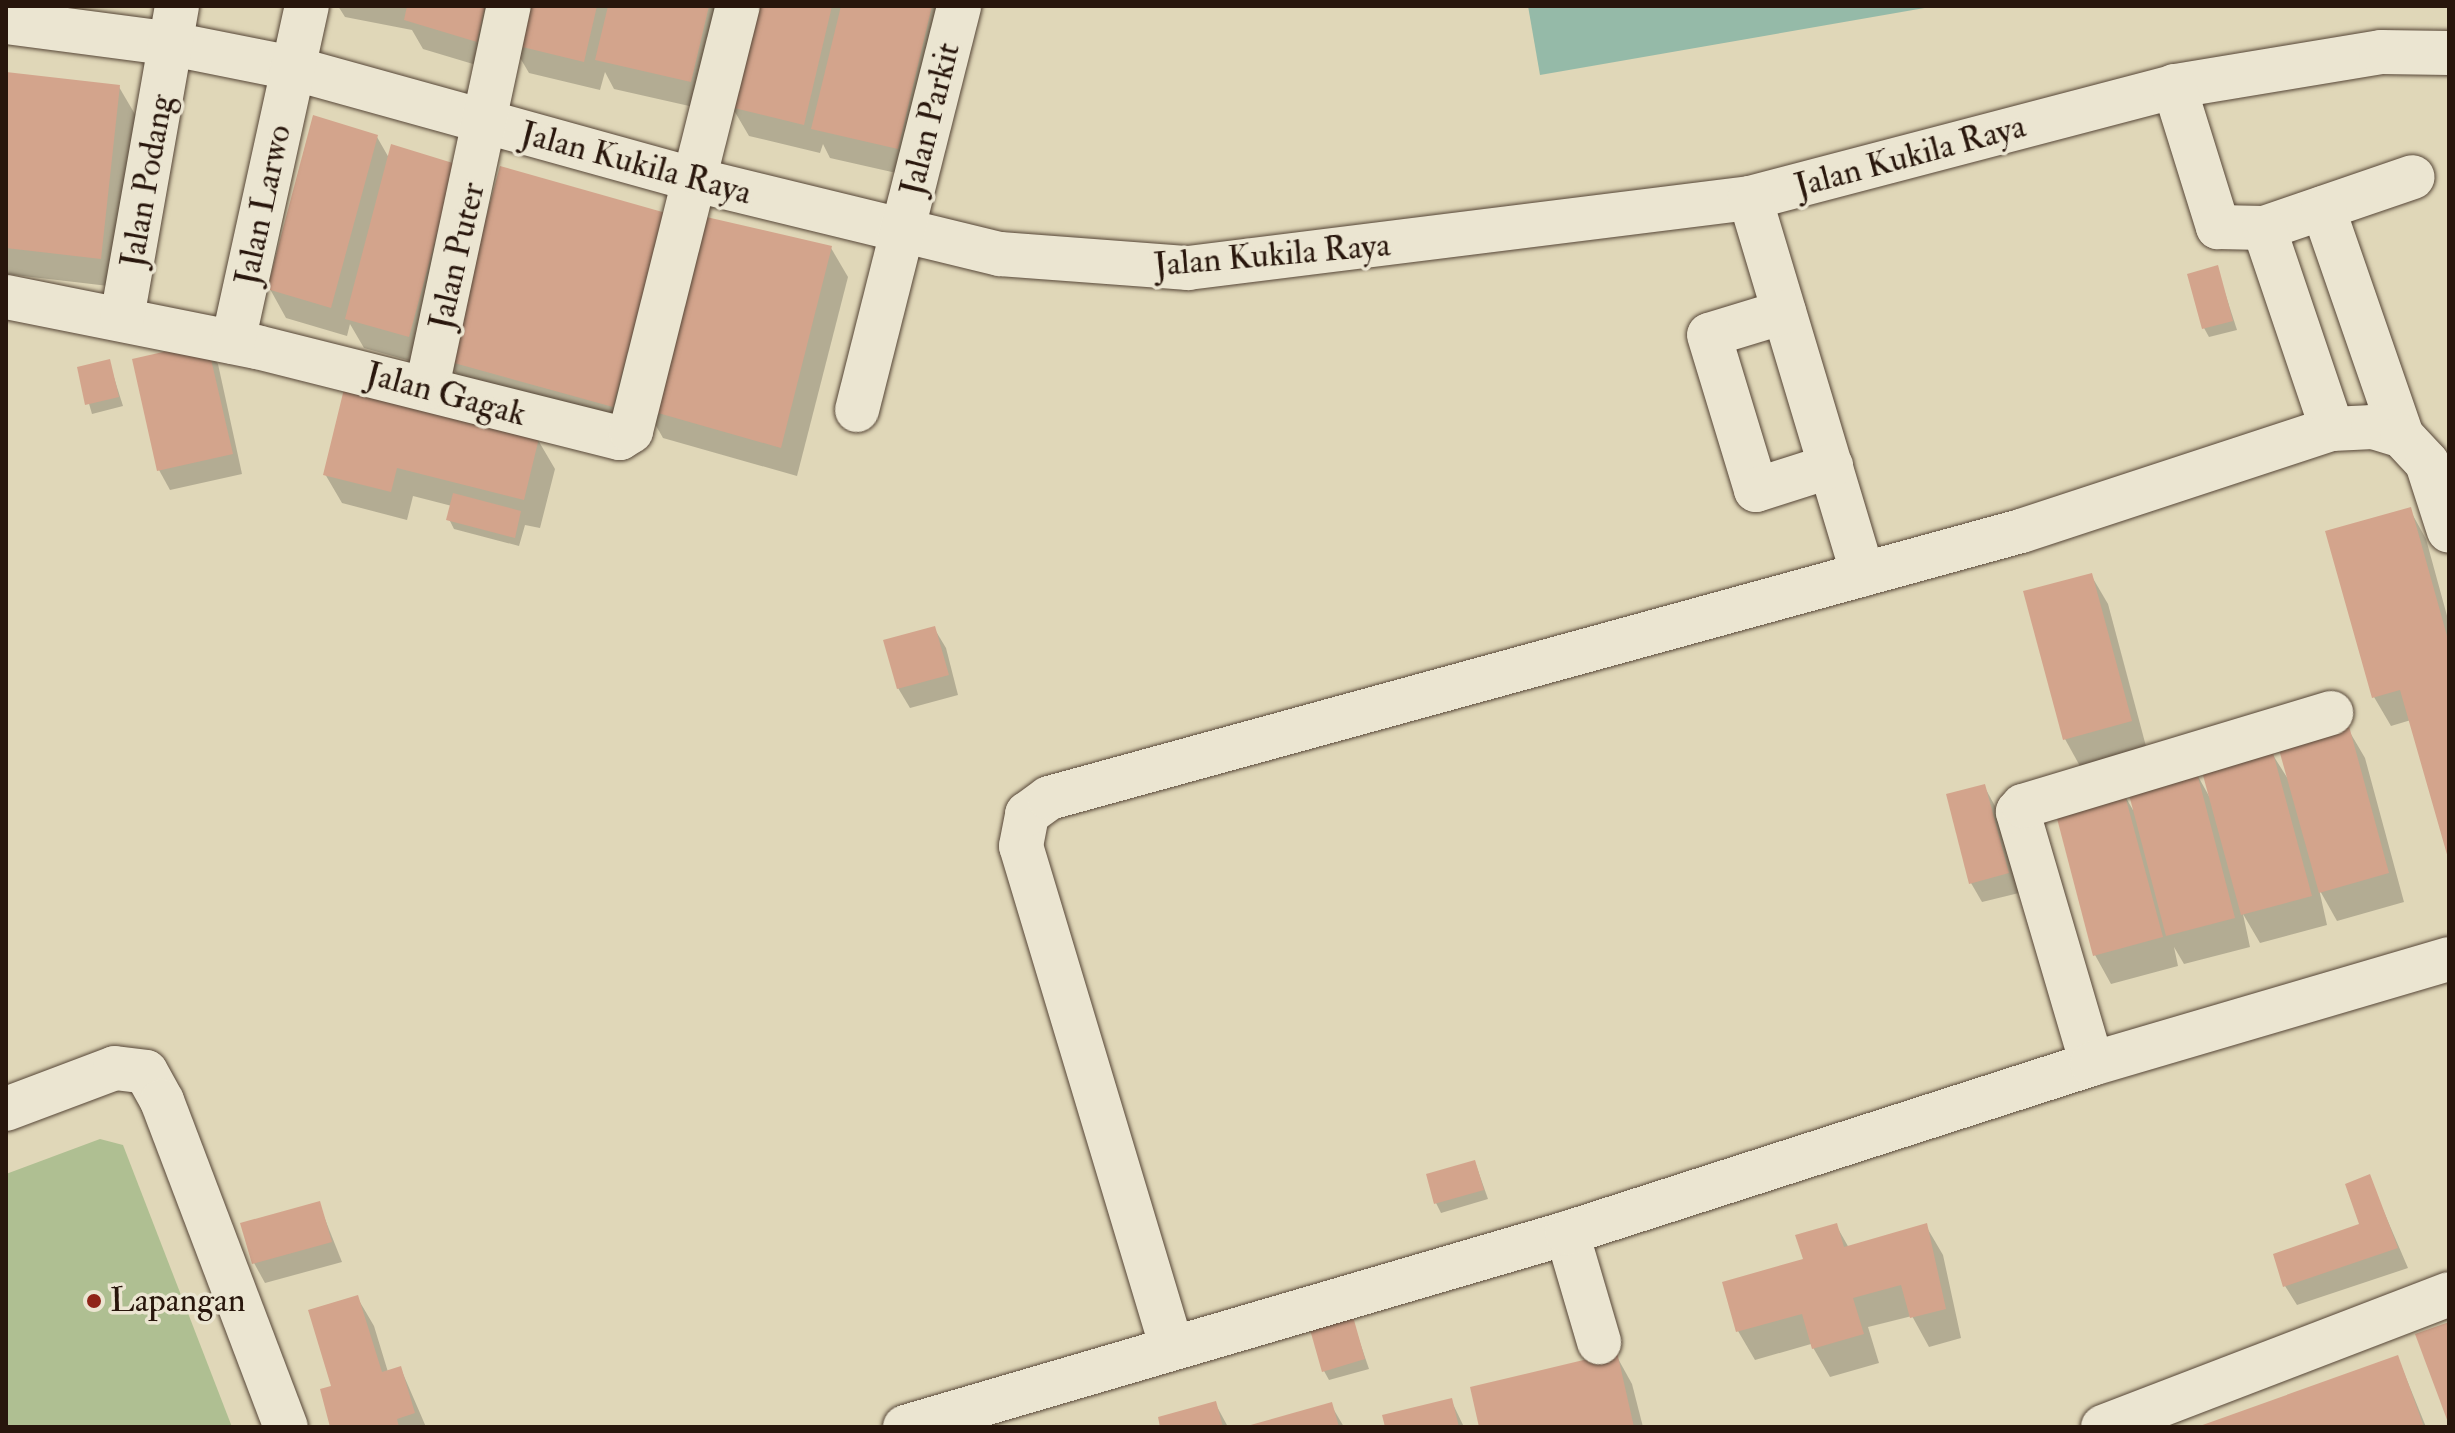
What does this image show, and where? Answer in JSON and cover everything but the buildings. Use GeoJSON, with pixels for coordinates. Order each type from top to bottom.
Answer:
{"type":"FeatureCollection","features":[{"type":"Feature","properties":{"kind":"street","name":"Jalan Larwo"},"geometry":{"type":"LineString","coordinates":[[233,342],[307,6]]}},
{"type":"Feature","properties":{"kind":"street","name":"Jalan Puter"},"geometry":{"type":"LineString","coordinates":[[427,387],[487,124],[509,6]]}},
{"type":"Feature","properties":{"kind":"street"},"geometry":{"type":"LineString","coordinates":[[696,180],[738,6]]}},
{"type":"Feature","properties":{"kind":"street","name":"Jalan Parkit"},"geometry":{"type":"LineString","coordinates":[[857,410],[959,6]]}},
{"type":"Feature","properties":{"kind":"street","name":"Jalan Kukila Raya"},"geometry":{"type":"LineString","coordinates":[[6,22],[175,25],[292,68],[487,124],[901,232],[1000,254],[1188,268],[1750,198],[2174,86],[2381,52],[2449,53]]}},
{"type":"Feature","properties":{"kind":"street","name":"Jalan Podang"},"geometry":{"type":"LineString","coordinates":[[122,318],[175,25]]}},
{"type":"Feature","properties":{"kind":"street"},"geometry":{"type":"LineString","coordinates":[[2174,86],[2218,227],[2264,228],[2413,177]]}},
{"type":"Feature","properties":{"kind":"street","name":"Jalan Gagak"},"geometry":{"type":"LineString","coordinates":[[6,297],[233,342],[427,387],[620,438],[631,431],[696,180]]}},
{"type":"Feature","properties":{"kind":"street"},"geometry":{"type":"LineString","coordinates":[[1750,198],[1863,574]]}},
{"type":"Feature","properties":{"kind":"street"},"geometry":{"type":"LineString","coordinates":[[2323,208],[2402,436],[2427,463],[2449,531]]}},
{"type":"Feature","properties":{"kind":"street"},"geometry":{"type":"LineString","coordinates":[[2264,228],[2332,429]]}},
{"type":"Feature","properties":{"kind":"street"},"geometry":{"type":"LineString","coordinates":[[1784,312],[1709,335],[1756,490],[1831,466]]}},
{"type":"Feature","properties":{"kind":"street"},"geometry":{"type":"LineString","coordinates":[[1172,1348],[1021,846],[1027,814],[1049,798],[2021,531],[2332,429],[2373,427],[2402,436]]}},
{"type":"Feature","properties":{"kind":"street"},"geometry":{"type":"LineString","coordinates":[[2092,1064],[2018,812],[2023,806],[2331,713]]}},
{"type":"Feature","properties":{"kind":"street"},"geometry":{"type":"LineString","coordinates":[[905,1427],[1567,1233],[2092,1064],[2449,959]]}},
{"type":"Feature","properties":{"kind":"street"},"geometry":{"type":"LineString","coordinates":[[6,1109],[115,1068],[146,1072],[162,1101],[286,1427]]}},
{"type":"Feature","properties":{"kind":"street"},"geometry":{"type":"LineString","coordinates":[[1567,1233],[1599,1342]]}},
{"type":"Feature","properties":{"kind":"street"},"geometry":{"type":"LineString","coordinates":[[2103,1427],[2449,1294]]}},
{"type":"Feature","properties":{"kind":"shaded area"},"geometry":{"type":"Polygon","coordinates":[[[1528,6],[1936,6],[1540,75],[1528,6]]]}},
{"type":"Feature","properties":{"kind":"shaded area","name":"Lapangan"},"geometry":{"type":"Polygon","coordinates":[[[100,1139],[123,1145],[232,1427],[6,1427],[6,1174],[100,1139]]]}},
{"type":"Feature","properties":{"kind":"place","name":"Lapangan"},"geometry":{"type":"Point","coordinates":[94,1301]}}]}
